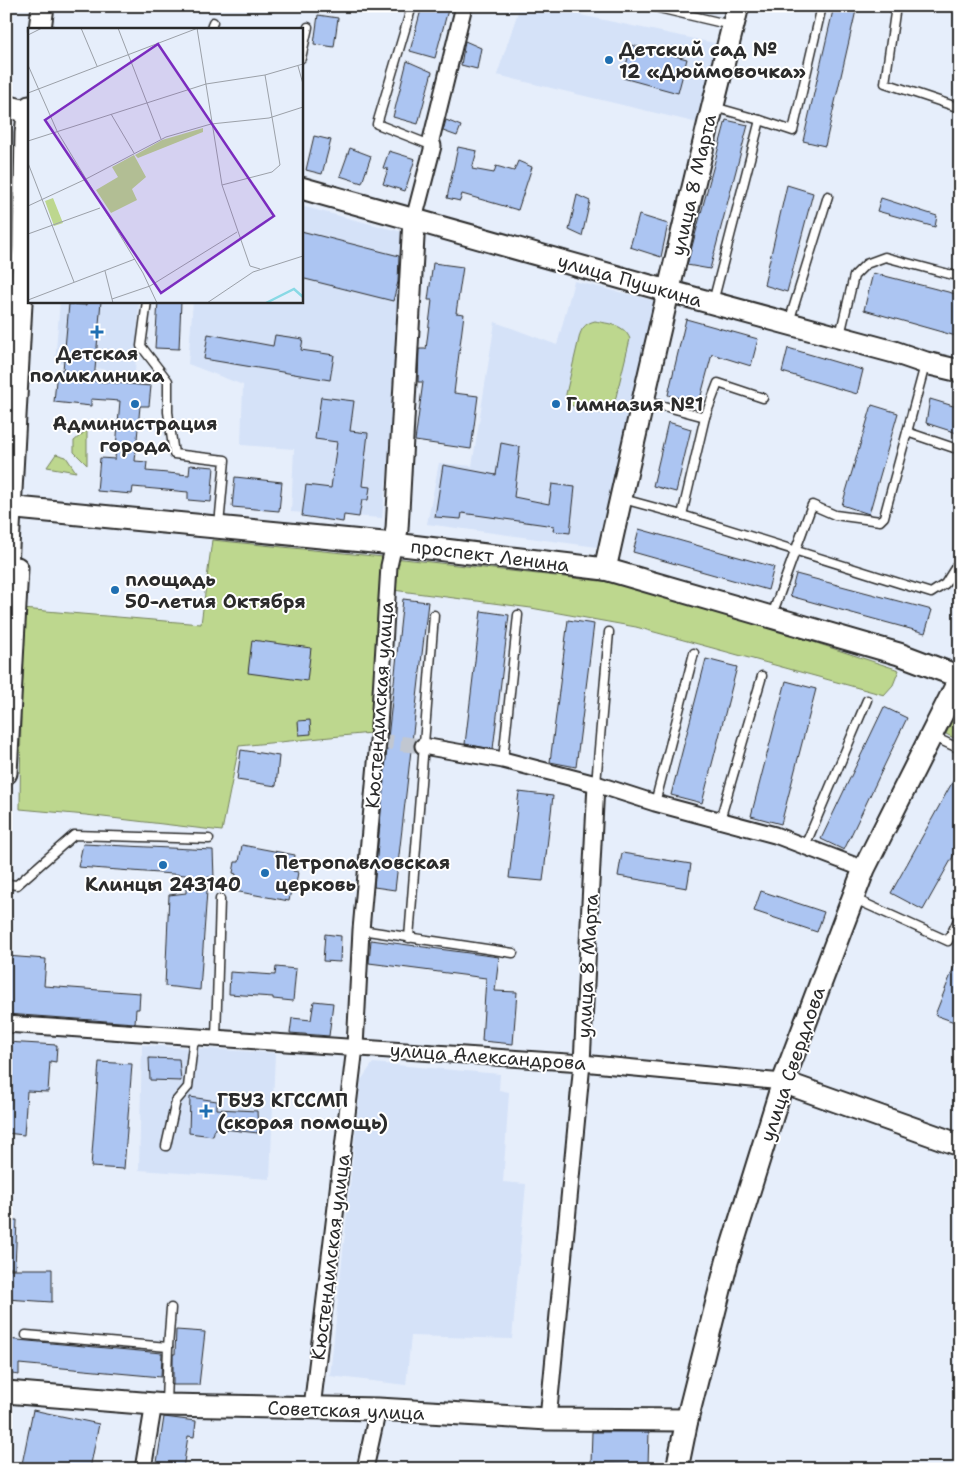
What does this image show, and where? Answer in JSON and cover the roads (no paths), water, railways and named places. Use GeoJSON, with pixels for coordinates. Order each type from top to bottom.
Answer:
{"type":"FeatureCollection","features":[{"type":"Feature","properties":{"kind":"main road"},"geometry":{"type":"LineString","coordinates":[[40,28],[44,6]]}},
{"type":"Feature","properties":{"kind":"main road","name":"улица 8 Марта"},"geometry":{"type":"LineString","coordinates":[[605,569],[668,291],[735,16]]}},
{"type":"Feature","properties":{"kind":"main road"},"geometry":{"type":"LineString","coordinates":[[6,106],[28,112],[26,247],[12,508],[6,772]]}},
{"type":"Feature","properties":{"kind":"main road","name":"улица Пушкина"},"geometry":{"type":"LineString","coordinates":[[302,188],[894,352],[926,364],[960,371]]}},
{"type":"Feature","properties":{"kind":"main road","name":"Кюстендилская улица"},"geometry":{"type":"LineString","coordinates":[[394,544],[397,529],[414,219]]}},
{"type":"Feature","properties":{"kind":"main road"},"geometry":{"type":"LineString","coordinates":[[6,585],[30,302]]}},
{"type":"Feature","properties":{"kind":"main road","name":"проспект Ленина"},"geometry":{"type":"LineString","coordinates":[[12,508],[394,544],[605,569],[899,654],[960,678]]}},
{"type":"Feature","properties":{"kind":"main road","name":"улица Свердлова"},"geometry":{"type":"LineString","coordinates":[[677,1469],[687,1420],[727,1262],[782,1082],[864,869],[960,678]]}},
{"type":"Feature","properties":{"kind":"main road","name":"улица Александрова"},"geometry":{"type":"LineString","coordinates":[[782,1082],[960,1145]]}},
{"type":"Feature","properties":{"kind":"main road","name":"Советская улица"},"geometry":{"type":"LineString","coordinates":[[6,1392],[160,1404],[378,1410],[548,1419],[687,1420]]}},
{"type":"Feature","properties":{"kind":"street","name":"Кюстендилская улица"},"geometry":{"type":"LineString","coordinates":[[414,219],[433,146],[431,140],[464,6]]}},
{"type":"Feature","properties":{"kind":"street","name":"Кюстендилская улица"},"geometry":{"type":"LineString","coordinates":[[312,1408],[355,1047],[361,930],[378,741],[389,566],[394,544]]}},
{"type":"Feature","properties":{"kind":"street"},"geometry":{"type":"LineString","coordinates":[[423,746],[503,760],[596,784],[656,803],[775,835],[864,869]]}},
{"type":"Feature","properties":{"kind":"street","name":"улица 8 Марта"},"geometry":{"type":"LineString","coordinates":[[548,1419],[582,1062],[596,784]]}},
{"type":"Feature","properties":{"kind":"street","name":"улица Александрова"},"geometry":{"type":"LineString","coordinates":[[6,1024],[582,1062],[782,1082]]}},
{"type":"Feature","properties":{"kind":"street"},"geometry":{"type":"LineString","coordinates":[[143,1469],[160,1404]]}},
{"type":"Feature","properties":{"kind":"street"},"geometry":{"type":"LineString","coordinates":[[365,1469],[378,1410]]}},
{"type":"Feature","properties":{"kind":"lane"},"geometry":{"type":"LineString","coordinates":[[412,6],[377,124],[433,146]]}},
{"type":"Feature","properties":{"kind":"lane"},"geometry":{"type":"LineString","coordinates":[[650,6],[735,16]]}},
{"type":"Feature","properties":{"kind":"lane"},"geometry":{"type":"LineString","coordinates":[[712,106],[793,131],[822,6]]}},
{"type":"Feature","properties":{"kind":"lane"},"geometry":{"type":"LineString","coordinates":[[896,6],[885,83],[960,108]]}},
{"type":"Feature","properties":{"kind":"lane"},"geometry":{"type":"LineString","coordinates":[[302,54],[308,27]]}},
{"type":"Feature","properties":{"kind":"lane"},"geometry":{"type":"LineString","coordinates":[[712,303],[760,120]]}},
{"type":"Feature","properties":{"kind":"lane"},"geometry":{"type":"LineString","coordinates":[[788,324],[828,196]]}},
{"type":"Feature","properties":{"kind":"lane"},"geometry":{"type":"LineString","coordinates":[[840,337],[854,276],[866,264],[885,257],[960,277]]}},
{"type":"Feature","properties":{"kind":"lane"},"geometry":{"type":"LineString","coordinates":[[147,302],[141,346],[168,381],[168,412],[174,454],[225,460],[219,528]]}},
{"type":"Feature","properties":{"kind":"lane"},"geometry":{"type":"LineString","coordinates":[[772,617],[812,505],[835,515],[880,520],[884,517],[926,364]]}},
{"type":"Feature","properties":{"kind":"lane"},"geometry":{"type":"LineString","coordinates":[[682,515],[705,417],[718,383],[764,398]]}},
{"type":"Feature","properties":{"kind":"lane"},"geometry":{"type":"LineString","coordinates":[[643,400],[705,417]]}},
{"type":"Feature","properties":{"kind":"lane"},"geometry":{"type":"LineString","coordinates":[[907,432],[960,450]]}},
{"type":"Feature","properties":{"kind":"lane"},"geometry":{"type":"LineString","coordinates":[[621,499],[682,515],[931,592],[945,584],[960,560]]}},
{"type":"Feature","properties":{"kind":"lane"},"geometry":{"type":"LineString","coordinates":[[409,938],[434,615]]}},
{"type":"Feature","properties":{"kind":"lane"},"geometry":{"type":"LineString","coordinates":[[503,760],[518,615]]}},
{"type":"Feature","properties":{"kind":"lane","name":"улица 8 Марта"},"geometry":{"type":"LineString","coordinates":[[596,784],[609,632]]}},
{"type":"Feature","properties":{"kind":"lane"},"geometry":{"type":"LineString","coordinates":[[656,803],[694,653]]}},
{"type":"Feature","properties":{"kind":"lane"},"geometry":{"type":"LineString","coordinates":[[720,820],[762,676]]}},
{"type":"Feature","properties":{"kind":"lane"},"geometry":{"type":"LineString","coordinates":[[805,846],[868,700]]}},
{"type":"Feature","properties":{"kind":"lane"},"geometry":{"type":"LineString","coordinates":[[931,736],[960,749]]}},
{"type":"Feature","properties":{"kind":"lane"},"geometry":{"type":"LineString","coordinates":[[6,884],[17,885],[74,835],[210,839]]}},
{"type":"Feature","properties":{"kind":"lane"},"geometry":{"type":"LineString","coordinates":[[852,898],[948,941],[960,916]]}},
{"type":"Feature","properties":{"kind":"lane"},"geometry":{"type":"LineString","coordinates":[[216,1038],[220,899]]}},
{"type":"Feature","properties":{"kind":"lane"},"geometry":{"type":"LineString","coordinates":[[361,930],[513,953]]}},
{"type":"Feature","properties":{"kind":"lane"},"geometry":{"type":"LineString","coordinates":[[166,1146],[176,1101],[188,1087],[194,1037]]}},
{"type":"Feature","properties":{"kind":"lane"},"geometry":{"type":"LineString","coordinates":[[160,1404],[171,1308]]}},
{"type":"Feature","properties":{"kind":"lane"},"geometry":{"type":"LineString","coordinates":[[26,1335],[168,1347]]}},
{"type":"Feature","properties":{"kind":"tunnel"},"geometry":{"type":"LineString","coordinates":[[378,741],[423,746]]}},
{"type":"Feature","properties":{"kind":"place","name":"Детский сад № 12 «Дюймовочка»"},"geometry":{"type":"Point","coordinates":[609,60]}},
{"type":"Feature","properties":{"kind":"place","name":"Детская поликлиника"},"geometry":{"type":"Point","coordinates":[97,332]}},
{"type":"Feature","properties":{"kind":"place","name":"Администрация города"},"geometry":{"type":"Point","coordinates":[135,404]}},
{"type":"Feature","properties":{"kind":"place","name":"Гимназия №1"},"geometry":{"type":"Point","coordinates":[556,404]}},
{"type":"Feature","properties":{"kind":"place","name":"площадь 50-летия Октября"},"geometry":{"type":"Point","coordinates":[115,590]}},
{"type":"Feature","properties":{"kind":"place","name":"Клинцы 243140"},"geometry":{"type":"Point","coordinates":[163,865]}},
{"type":"Feature","properties":{"kind":"place","name":"Петропавловская церковь"},"geometry":{"type":"Point","coordinates":[265,873]}},
{"type":"Feature","properties":{"kind":"place","name":"ГБУЗ КГССМП (скорая помощь)"},"geometry":{"type":"Point","coordinates":[206,1111]}}]}
